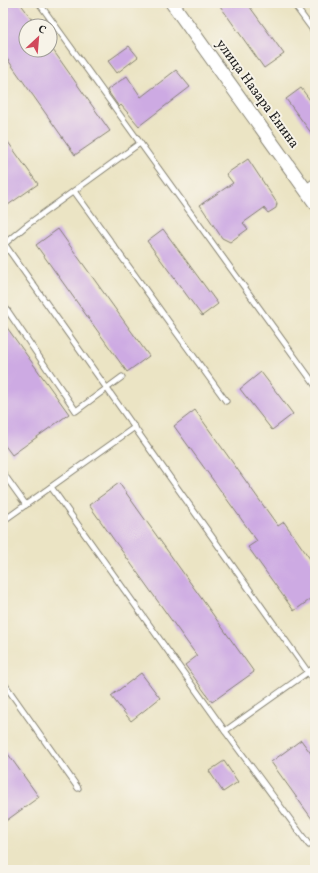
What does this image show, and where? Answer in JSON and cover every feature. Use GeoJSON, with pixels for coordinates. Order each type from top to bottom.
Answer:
{"type":"FeatureCollection","features":[{"type":"Feature","properties":{"kind":"main road","name":"улица Назара Енина"},"geometry":{"type":"LineString","coordinates":[[172,3],[310,187],[315,203]]}},
{"type":"Feature","properties":{"kind":"lane"},"geometry":{"type":"LineString","coordinates":[[39,3],[315,385]]}},
{"type":"Feature","properties":{"kind":"lane"},"geometry":{"type":"LineString","coordinates":[[293,3],[315,33]]}},
{"type":"Feature","properties":{"kind":"lane"},"geometry":{"type":"LineString","coordinates":[[140,143],[27,224],[4,243],[315,682]]}},
{"type":"Feature","properties":{"kind":"lane"},"geometry":{"type":"LineString","coordinates":[[74,191],[226,401]]}},
{"type":"Feature","properties":{"kind":"lane"},"geometry":{"type":"LineString","coordinates":[[3,304],[76,412],[122,378]]}},
{"type":"Feature","properties":{"kind":"lane"},"geometry":{"type":"LineString","coordinates":[[3,521],[135,426]]}},
{"type":"Feature","properties":{"kind":"lane"},"geometry":{"type":"LineString","coordinates":[[3,473],[26,505]]}},
{"type":"Feature","properties":{"kind":"lane"},"geometry":{"type":"LineString","coordinates":[[51,486],[225,731],[309,845]]}},
{"type":"Feature","properties":{"kind":"lane"},"geometry":{"type":"LineString","coordinates":[[225,731],[315,666]]}},
{"type":"Feature","properties":{"kind":"lane"},"geometry":{"type":"LineString","coordinates":[[3,682],[78,788]]}},
{"type":"Feature","properties":{"kind":"building"},"geometry":{"type":"Polygon","coordinates":[[[3,3],[20,3],[31,18],[18,18],[18,58],[58,57],[110,131],[75,155],[3,53],[3,3]]]}},
{"type":"Feature","properties":{"kind":"building"},"geometry":{"type":"Polygon","coordinates":[[[218,3],[247,3],[284,54],[264,68],[218,3]]]}},
{"type":"Feature","properties":{"kind":"building"},"geometry":{"type":"Polygon","coordinates":[[[129,46],[138,57],[117,73],[108,61],[129,46]]]}},
{"type":"Feature","properties":{"kind":"building"},"geometry":{"type":"Polygon","coordinates":[[[176,70],[190,87],[139,126],[121,105],[119,107],[107,90],[127,76],[141,97],[176,70]]]}},
{"type":"Feature","properties":{"kind":"building"},"geometry":{"type":"Polygon","coordinates":[[[301,88],[315,107],[315,138],[286,99],[301,88]]]}},
{"type":"Feature","properties":{"kind":"building"},"geometry":{"type":"Polygon","coordinates":[[[3,135],[38,184],[8,205],[3,197],[3,135]]]}},
{"type":"Feature","properties":{"kind":"building"},"geometry":{"type":"Polygon","coordinates":[[[248,159],[277,203],[276,208],[268,213],[264,208],[243,223],[248,229],[230,242],[222,238],[200,205],[233,183],[226,174],[248,159]]]}},
{"type":"Feature","properties":{"kind":"building"},"geometry":{"type":"Polygon","coordinates":[[[58,229],[149,356],[127,372],[36,245],[58,229]]]}},
{"type":"Feature","properties":{"kind":"building"},"geometry":{"type":"Polygon","coordinates":[[[163,229],[218,304],[202,316],[147,241],[163,229]]]}},
{"type":"Feature","properties":{"kind":"building"},"geometry":{"type":"Polygon","coordinates":[[[3,322],[69,414],[12,455],[3,443],[3,322]]]}},
{"type":"Feature","properties":{"kind":"building"},"geometry":{"type":"Polygon","coordinates":[[[261,372],[293,414],[272,430],[240,389],[261,372]]]}},
{"type":"Feature","properties":{"kind":"building"},"geometry":{"type":"Polygon","coordinates":[[[195,410],[278,526],[284,522],[315,566],[315,596],[294,611],[248,547],[257,541],[174,426],[195,410]]]}},
{"type":"Feature","properties":{"kind":"building"},"geometry":{"type":"Polygon","coordinates":[[[119,483],[254,672],[212,702],[185,665],[197,656],[89,505],[119,483]]]}},
{"type":"Feature","properties":{"kind":"building"},"geometry":{"type":"Polygon","coordinates":[[[141,673],[160,698],[131,721],[111,696],[141,673]]]}},
{"type":"Feature","properties":{"kind":"building"},"geometry":{"type":"Polygon","coordinates":[[[301,740],[315,759],[315,823],[271,762],[301,740]]]}},
{"type":"Feature","properties":{"kind":"building"},"geometry":{"type":"Polygon","coordinates":[[[3,747],[39,797],[3,823],[3,747]]]}},
{"type":"Feature","properties":{"kind":"building"},"geometry":{"type":"Polygon","coordinates":[[[224,761],[238,782],[223,792],[209,771],[224,761]]]}}]}
